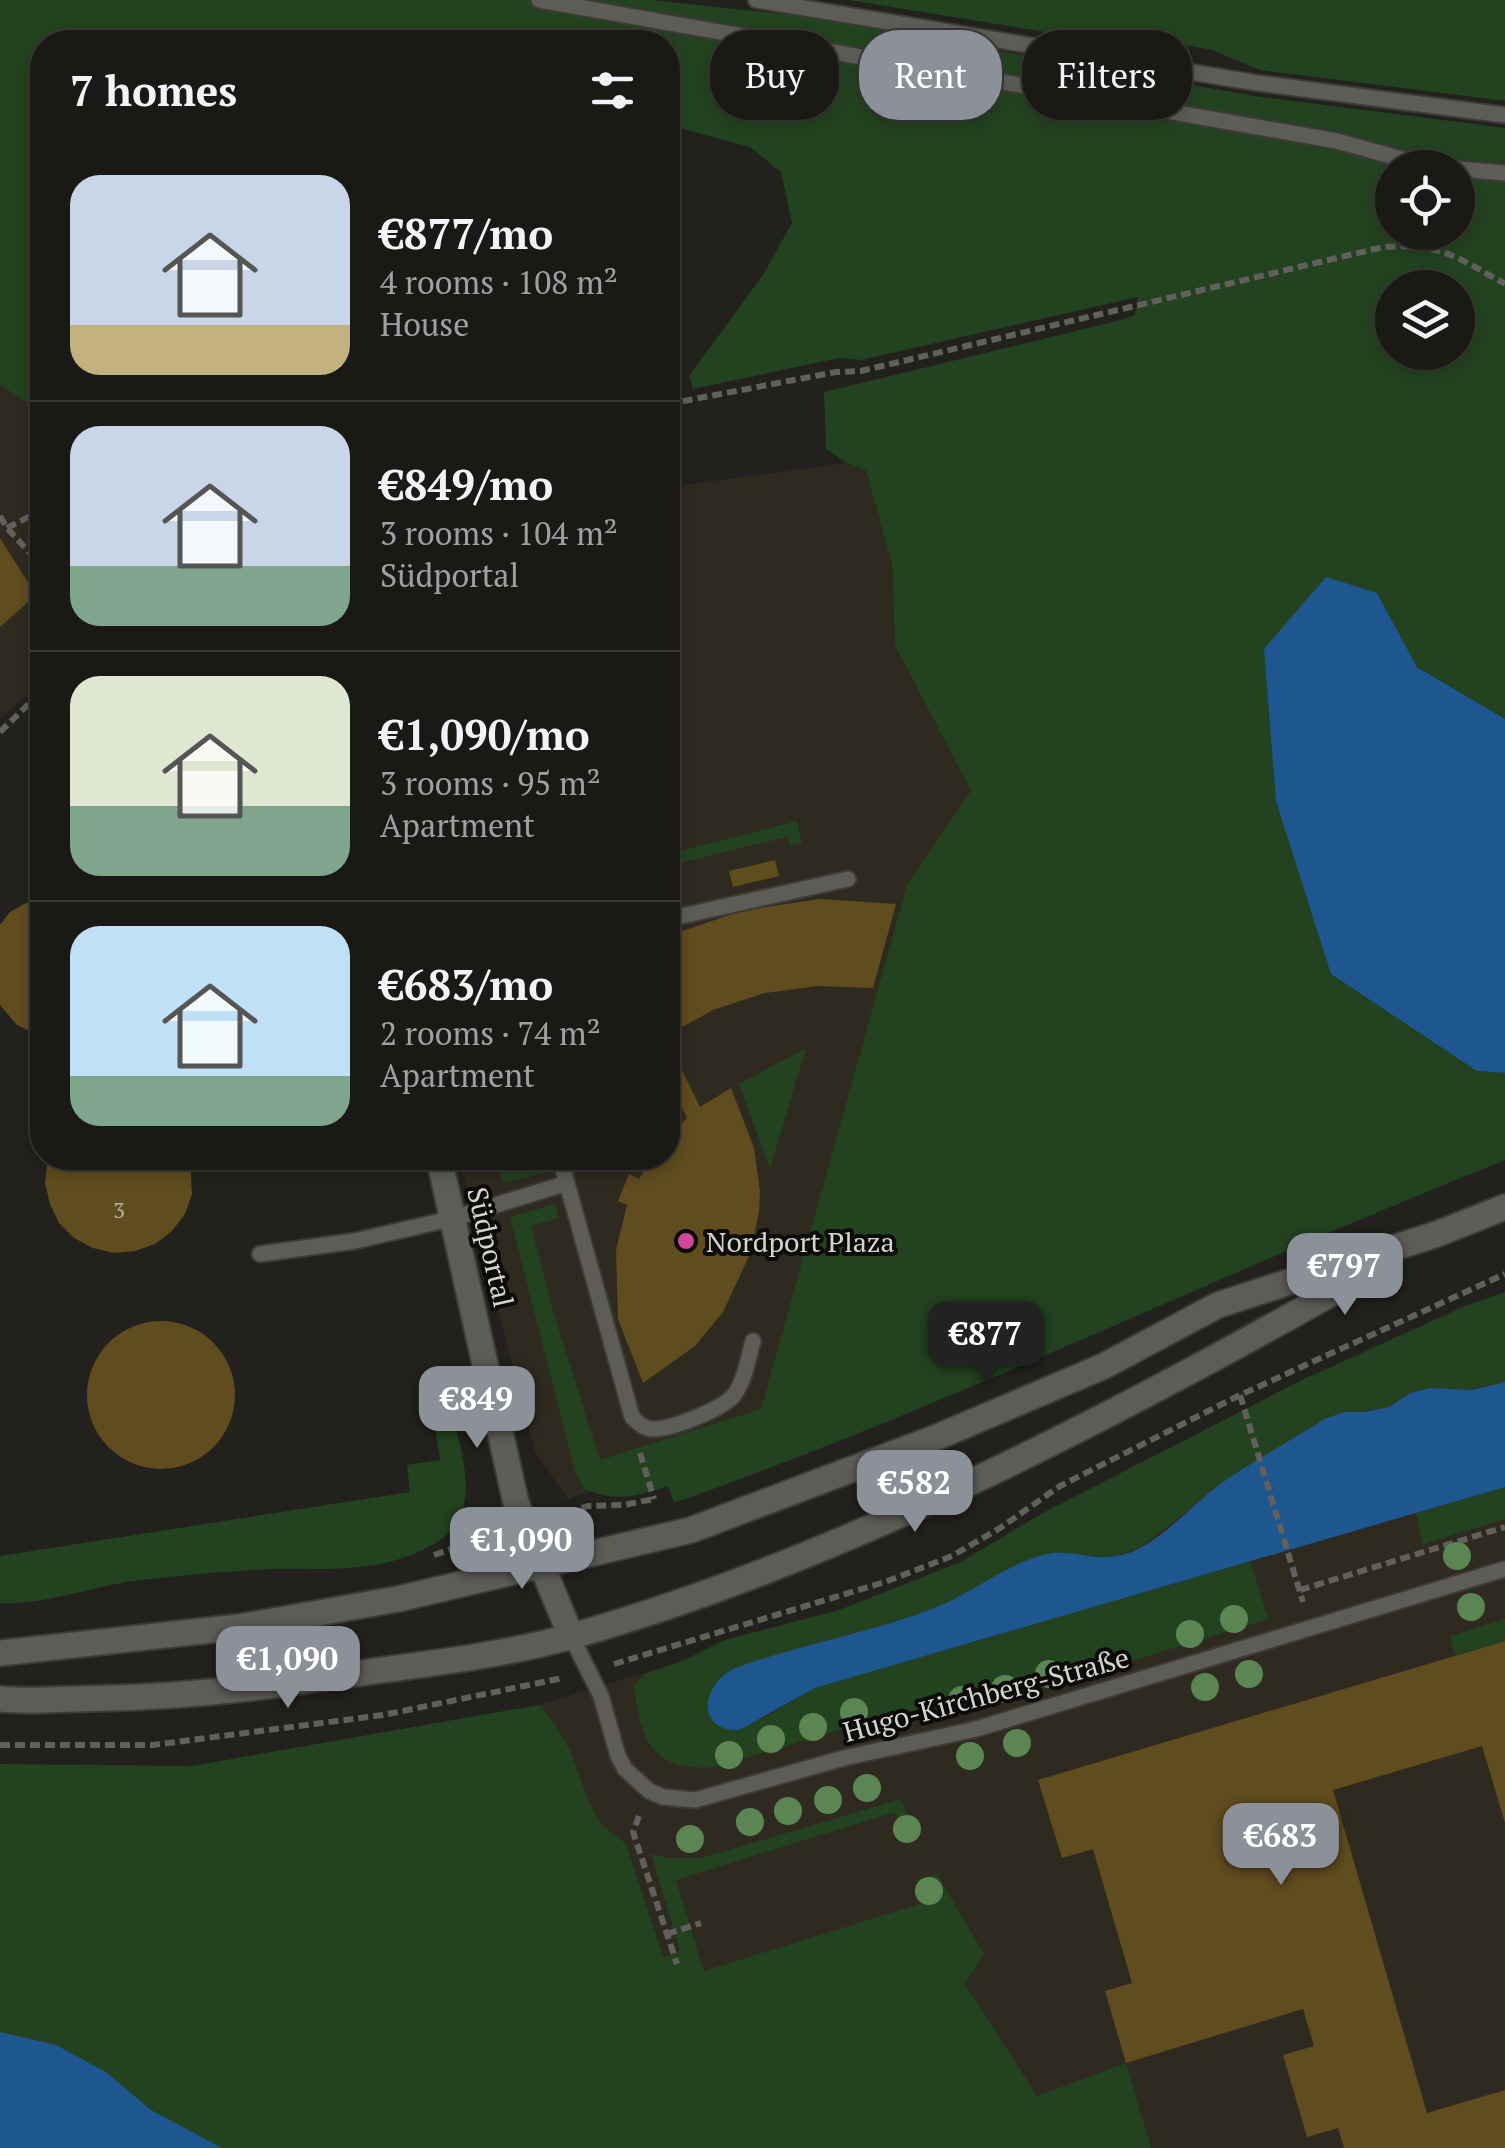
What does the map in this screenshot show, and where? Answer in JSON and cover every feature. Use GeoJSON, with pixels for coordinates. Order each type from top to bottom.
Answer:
{"type":"FeatureCollection","features":[{"type":"Feature","properties":{"kind":"main road","name":"Südportal"},"geometry":{"type":"LineString","coordinates":[[442,1170],[516,1503],[571,1636]]}},
{"type":"Feature","properties":{"kind":"main road"},"geometry":{"type":"LineString","coordinates":[[0,1653],[239,1626],[398,1600],[691,1530],[935,1438],[1104,1366],[1218,1305],[1437,1234],[1505,1207]]}},
{"type":"Feature","properties":{"kind":"main road"},"geometry":{"type":"LineString","coordinates":[[0,1699],[107,1699],[267,1687],[448,1660],[571,1636],[704,1593],[815,1550],[965,1482],[1225,1354],[1437,1234]]}},
{"type":"Feature","properties":{"kind":"lane"},"geometry":{"type":"LineString","coordinates":[[539,0],[1336,140],[1375,151]]}},
{"type":"Feature","properties":{"kind":"lane"},"geometry":{"type":"LineString","coordinates":[[756,0],[1257,82],[1505,115]]}},
{"type":"Feature","properties":{"kind":"lane"},"geometry":{"type":"LineString","coordinates":[[1475,171],[1505,173]]}},
{"type":"Feature","properties":{"kind":"lane"},"geometry":{"type":"LineString","coordinates":[[680,916],[848,879]]}},
{"type":"Feature","properties":{"kind":"lane"},"geometry":{"type":"LineString","coordinates":[[563,1170],[603,1322],[632,1416],[638,1424],[656,1429],[716,1409],[728,1401],[743,1378],[752,1341]]}},
{"type":"Feature","properties":{"kind":"lane"},"geometry":{"type":"LineString","coordinates":[[260,1254],[355,1241],[454,1218],[567,1183]]}},
{"type":"Feature","properties":{"kind":"lane","name":"Hugo-Kirchberg-Straße"},"geometry":{"type":"LineString","coordinates":[[649,1791],[681,1801],[712,1796],[844,1758],[976,1729],[1505,1569]]}},
{"type":"Feature","properties":{"kind":"lane"},"geometry":{"type":"LineString","coordinates":[[571,1636],[601,1696],[618,1756],[636,1782],[649,1791]]}},
{"type":"Feature","properties":{"kind":"path"},"geometry":{"type":"LineString","coordinates":[[680,402],[836,372],[861,372],[1383,247],[1416,244],[1448,253],[1505,284]]}},
{"type":"Feature","properties":{"kind":"path"},"geometry":{"type":"LineString","coordinates":[[0,516],[30,553]]}},
{"type":"Feature","properties":{"kind":"path"},"geometry":{"type":"LineString","coordinates":[[7,528],[30,516]]}},
{"type":"Feature","properties":{"kind":"path"},"geometry":{"type":"LineString","coordinates":[[0,732],[30,702]]}},
{"type":"Feature","properties":{"kind":"path"},"geometry":{"type":"LineString","coordinates":[[1240,1395],[1311,1628]]}},
{"type":"Feature","properties":{"kind":"path"},"geometry":{"type":"LineString","coordinates":[[580,1510],[654,1499],[644,1465]]}},
{"type":"Feature","properties":{"kind":"path"},"geometry":{"type":"LineString","coordinates":[[1300,1590],[1505,1527]]}},
{"type":"Feature","properties":{"kind":"path"},"geometry":{"type":"LineString","coordinates":[[427,1558],[464,1542]]}},
{"type":"Feature","properties":{"kind":"path"},"geometry":{"type":"LineString","coordinates":[[649,1791],[633,1832],[676,1964]]}},
{"type":"Feature","properties":{"kind":"path"},"geometry":{"type":"LineString","coordinates":[[667,1934],[701,1923]]}},
{"type":"Feature","properties":{"kind":"shaded area"},"geometry":{"type":"Polygon","coordinates":[[[0,385],[30,404],[30,692],[0,719],[0,385]]]}},
{"type":"Feature","properties":{"kind":"shaded area"},"geometry":{"type":"Polygon","coordinates":[[[847,463],[866,470],[892,565],[895,647],[971,791],[783,1427],[568,1499],[535,1452],[462,1170],[680,1170],[680,485],[847,463]]]}},
{"type":"Feature","properties":{"kind":"shaded area"},"geometry":{"type":"Polygon","coordinates":[[[1505,1292],[1505,2148],[1082,2148],[655,2007],[539,1705],[683,1661],[725,1640],[839,1610],[961,1562],[1041,1514],[1300,1381],[1505,1292]]]}},
{"type":"Feature","properties":{"kind":"green space"},"geometry":{"type":"Polygon","coordinates":[[[0,0],[651,0],[801,16],[880,30],[859,30],[859,120],[1002,120],[1002,51],[1022,55],[1022,120],[1192,120],[1192,85],[1505,128],[1505,719],[1417,667],[1377,593],[1477,1071],[1505,1073],[1505,1160],[884,1423],[674,1503],[668,1486],[626,1496],[607,1496],[584,1489],[575,1471],[510,1217],[555,1204],[558,1218],[531,1226],[600,1460],[761,1409],[907,885],[971,791],[895,646],[892,565],[866,470],[826,449],[824,392],[1121,320],[1135,315],[1138,297],[861,360],[839,358],[693,389],[689,376],[763,275],[792,223],[781,172],[750,147],[680,128],[680,30],[30,30],[30,404],[0,385],[0,0]]]}},
{"type":"Feature","properties":{"kind":"green space"},"geometry":{"type":"Polygon","coordinates":[[[849,0],[1505,0],[1505,101],[1260,70],[1212,50],[1192,46],[1192,30],[1033,30],[849,0]]]}},
{"type":"Feature","properties":{"kind":"green space"},"geometry":{"type":"Polygon","coordinates":[[[797,821],[802,843],[790,846],[787,837],[680,863],[680,851],[797,821]]]}},
{"type":"Feature","properties":{"kind":"green space"},"geometry":{"type":"Polygon","coordinates":[[[806,1048],[770,1169],[739,1084],[806,1048]]]}},
{"type":"Feature","properties":{"kind":"green space"},"geometry":{"type":"Polygon","coordinates":[[[499,1170],[547,1172],[503,1183],[499,1170]]]}},
{"type":"Feature","properties":{"kind":"green space"},"geometry":{"type":"Polygon","coordinates":[[[1505,1292],[1505,1382],[1472,1390],[1431,1388],[1410,1393],[1389,1407],[1326,1418],[1224,1482],[1141,1547],[1112,1558],[1060,1554],[1013,1569],[936,1608],[825,1644],[733,1668],[761,1719],[815,1688],[1250,1561],[1268,1619],[968,1711],[905,1711],[714,1767],[677,1764],[664,1758],[646,1737],[634,1686],[645,1674],[725,1640],[839,1610],[961,1562],[1041,1514],[1300,1381],[1505,1292]]]}},
{"type":"Feature","properties":{"kind":"green space"},"geometry":{"type":"Polygon","coordinates":[[[445,1389],[463,1456],[466,1492],[457,1523],[419,1552],[363,1567],[174,1576],[36,1601],[0,1603],[0,1556],[410,1492],[407,1465],[440,1460],[430,1392],[445,1389]]]}},
{"type":"Feature","properties":{"kind":"green space"},"geometry":{"type":"Polygon","coordinates":[[[1505,1487],[1505,1519],[1423,1544],[1416,1513],[1505,1487]]]}},
{"type":"Feature","properties":{"kind":"green space"},"geometry":{"type":"Polygon","coordinates":[[[1505,1619],[1505,1641],[1455,1655],[1450,1636],[1505,1619]]]}},
{"type":"Feature","properties":{"kind":"green space"},"geometry":{"type":"Polygon","coordinates":[[[539,1705],[570,1751],[602,1825],[626,1844],[663,1957],[680,1950],[651,1854],[702,1858],[901,1799],[916,1837],[905,1842],[895,1812],[676,1880],[704,1971],[923,1903],[917,1880],[937,1874],[984,1954],[965,1984],[1037,2096],[1126,2063],[1151,2148],[0,2148],[0,1764],[192,1766],[539,1705]]]}},
{"type":"Feature","properties":{"kind":"water"},"geometry":{"type":"Polygon","coordinates":[[[1326,577],[1377,593],[1417,667],[1505,719],[1505,1073],[1477,1071],[1331,974],[1276,801],[1264,649],[1326,577]]]}},
{"type":"Feature","properties":{"kind":"water"},"geometry":{"type":"Polygon","coordinates":[[[1505,1382],[1505,1487],[815,1688],[739,1730],[724,1728],[709,1714],[708,1703],[717,1682],[738,1667],[934,1608],[1043,1555],[1112,1557],[1140,1548],[1223,1482],[1326,1418],[1389,1407],[1410,1393],[1431,1388],[1472,1390],[1505,1382]]]}},
{"type":"Feature","properties":{"kind":"water"},"geometry":{"type":"Polygon","coordinates":[[[0,2032],[56,2045],[106,2072],[151,2110],[222,2148],[0,2148],[0,2032]]]}},
{"type":"Feature","properties":{"kind":"building"},"geometry":{"type":"Polygon","coordinates":[[[0,538],[30,586],[30,600],[0,627],[0,538]]]}},
{"type":"Feature","properties":{"kind":"building"},"geometry":{"type":"Polygon","coordinates":[[[775,860],[779,876],[733,887],[729,871],[775,860]]]}},
{"type":"Feature","properties":{"kind":"building"},"geometry":{"type":"Polygon","coordinates":[[[820,899],[896,904],[873,988],[818,986],[765,993],[713,1010],[680,1028],[680,932],[744,910],[820,899]]]}},
{"type":"Feature","properties":{"kind":"building"},"geometry":{"type":"Polygon","coordinates":[[[30,901],[30,1031],[17,1025],[0,1005],[0,925],[10,912],[30,901]]]}},
{"type":"Feature","properties":{"kind":"building","name":"Nordport Plaza"},"geometry":{"type":"Polygon","coordinates":[[[680,1066],[700,1107],[731,1088],[754,1148],[759,1212],[750,1254],[723,1312],[695,1346],[643,1383],[618,1319],[616,1250],[627,1205],[618,1201],[629,1174],[639,1179],[645,1170],[680,1170],[680,1125],[687,1118],[680,1103],[680,1066]]]}},
{"type":"Feature","properties":{"kind":"building"},"geometry":{"type":"Polygon","coordinates":[[[47,1170],[191,1170],[192,1194],[185,1214],[155,1244],[114,1253],[74,1238],[59,1223],[45,1183],[47,1170]]]}},
{"type":"Feature","properties":{"kind":"building"},"geometry":{"type":"Polygon","coordinates":[[[161,1321],[189,1327],[213,1343],[229,1367],[235,1395],[229,1423],[213,1447],[189,1463],[161,1469],[133,1463],[109,1447],[93,1423],[87,1395],[93,1367],[109,1343],[133,1327],[161,1321]]]}},
{"type":"Feature","properties":{"kind":"building"},"geometry":{"type":"Polygon","coordinates":[[[1505,1641],[1505,1823],[1482,1746],[1333,1790],[1427,2113],[1505,2090],[1505,2148],[1344,2148],[1338,2128],[1307,2137],[1283,2055],[1314,2046],[1303,2009],[1126,2063],[1105,1991],[1132,1983],[1093,1849],[1062,1858],[1038,1780],[1505,1641]]]}},
{"type":"Feature","properties":{"kind":"place","name":"Nordport Plaza"},"geometry":{"type":"Point","coordinates":[686,1241]}}]}
